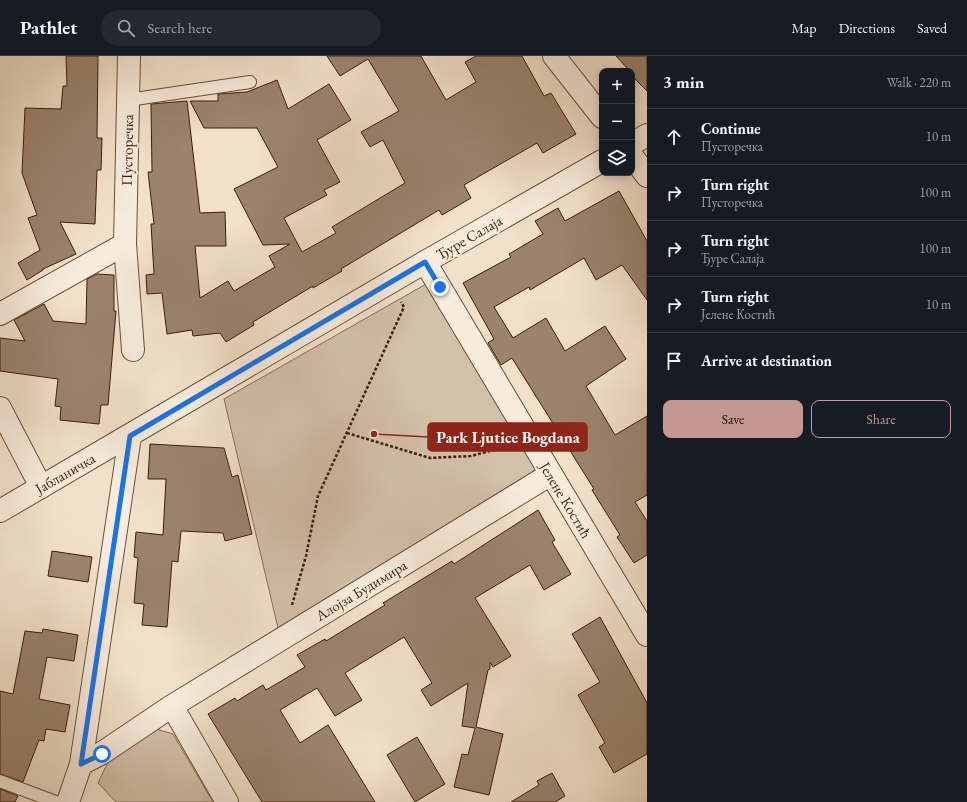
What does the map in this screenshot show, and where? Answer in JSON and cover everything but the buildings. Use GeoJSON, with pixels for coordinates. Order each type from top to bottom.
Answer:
{"type":"FeatureCollection","features":[{"type":"Feature","properties":{"kind":"street","name":"Пусторечка"},"geometry":{"type":"LineString","coordinates":[[129,56],[125,244],[133,350]]}},
{"type":"Feature","properties":{"kind":"street"},"geometry":{"type":"LineString","coordinates":[[554,56],[599,113]]}},
{"type":"Feature","properties":{"kind":"street"},"geometry":{"type":"LineString","coordinates":[[635,142],[647,135]]}},
{"type":"Feature","properties":{"kind":"street"},"geometry":{"type":"LineString","coordinates":[[635,160],[647,176]]}},
{"type":"Feature","properties":{"kind":"street","name":"Ђуре Салаја"},"geometry":{"type":"LineString","coordinates":[[130,436],[425,262],[599,163]]}},
{"type":"Feature","properties":{"kind":"street"},"geometry":{"type":"LineString","coordinates":[[0,314],[125,244]]}},
{"type":"Feature","properties":{"kind":"street","name":"Јелене Костић"},"geometry":{"type":"LineString","coordinates":[[425,262],[647,635]]}},
{"type":"Feature","properties":{"kind":"street"},"geometry":{"type":"LineString","coordinates":[[0,408],[41,487]]}},
{"type":"Feature","properties":{"kind":"street"},"geometry":{"type":"LineString","coordinates":[[68,802],[81,764],[130,436]]}},
{"type":"Feature","properties":{"kind":"street","name":"Јабланичка"},"geometry":{"type":"LineString","coordinates":[[0,511],[130,436]]}},
{"type":"Feature","properties":{"kind":"street","name":"Алојза Будимира"},"geometry":{"type":"LineString","coordinates":[[172,706],[551,474]]}},
{"type":"Feature","properties":{"kind":"street"},"geometry":{"type":"LineString","coordinates":[[81,764],[106,750],[172,706],[227,802]]}},
{"type":"Feature","properties":{"kind":"lane"},"geometry":{"type":"LineString","coordinates":[[128,100],[250,82]]}},
{"type":"Feature","properties":{"kind":"lane"},"geometry":{"type":"LineString","coordinates":[[0,781],[56,802]]}},
{"type":"Feature","properties":{"kind":"path"},"geometry":{"type":"LineString","coordinates":[[280,640],[298,589],[318,496],[404,307]]}},
{"type":"Feature","properties":{"kind":"path"},"geometry":{"type":"LineString","coordinates":[[347,433],[430,458],[471,456],[531,441]]}},
{"type":"Feature","properties":{"kind":"shaded area"},"geometry":{"type":"Polygon","coordinates":[[[426,284],[537,469],[278,628],[224,399],[426,284]]]}},
{"type":"Feature","properties":{"kind":"shaded area"},"geometry":{"type":"Polygon","coordinates":[[[153,728],[173,734],[213,802],[116,802],[98,783],[111,756],[153,728]]]}},
{"type":"Feature","properties":{"kind":"place","name":"Park Ljutice Bogdana"},"geometry":{"type":"Point","coordinates":[374,434]}},
{"type":"Feature","properties":{"kind":"route"},"geometry":{"type":"LineString","coordinates":[[102,754],[81,764],[130,436],[425,262],[440,287]]}}]}
